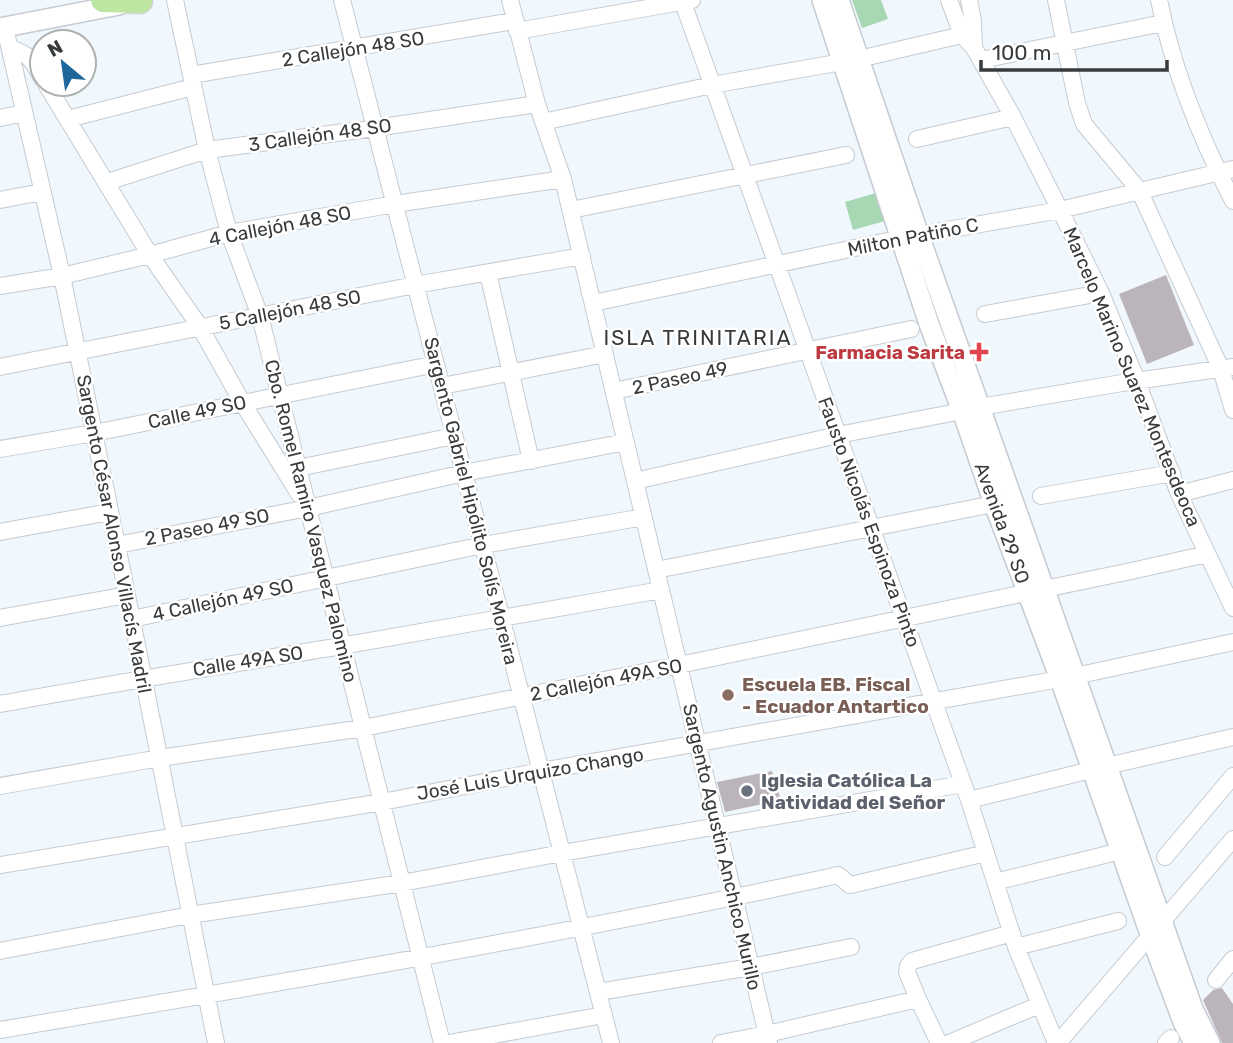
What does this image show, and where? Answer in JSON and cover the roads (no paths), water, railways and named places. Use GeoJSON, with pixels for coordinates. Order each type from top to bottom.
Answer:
{"type":"FeatureCollection","features":[{"type":"Feature","properties":{"kind":"highway"},"geometry":{"type":"LineString","coordinates":[[103,0],[142,0]]}},
{"type":"Feature","properties":{"kind":"street"},"geometry":{"type":"LineString","coordinates":[[2,28],[142,0]]}},
{"type":"Feature","properties":{"kind":"street","name":"Cbo. Romel Ramiro Vasquez Palomino"},"geometry":{"type":"LineString","coordinates":[[175,0],[207,150],[229,233],[260,316],[442,1043]]}},
{"type":"Feature","properties":{"kind":"street","name":"Sargento Gabriel Hipólito Solís Moreira"},"geometry":{"type":"LineString","coordinates":[[342,0],[611,1043]]}},
{"type":"Feature","properties":{"kind":"street","name":"Sargento Agustin Anchico Murillo"},"geometry":{"type":"LineString","coordinates":[[510,0],[537,104],[571,210],[768,1039]]}},
{"type":"Feature","properties":{"kind":"street","name":"Avenida 29 SO"},"geometry":{"type":"LineString","coordinates":[[822,0],[851,60],[911,236],[929,324],[971,409],[1156,929],[1183,1022],[1194,1043]]}},
{"type":"Feature","properties":{"kind":"street","name":"Avenida 29 SO"},"geometry":{"type":"LineString","coordinates":[[839,0],[851,60]]}},
{"type":"Feature","properties":{"kind":"street","name":"Marcelo Marino Suarez Montesdeoca"},"geometry":{"type":"LineString","coordinates":[[949,0],[962,35],[978,54],[1013,117],[1101,293],[1179,494],[1233,608]]}},
{"type":"Feature","properties":{"kind":"street"},"geometry":{"type":"LineString","coordinates":[[969,0],[978,54],[1065,44],[1163,23]]}},
{"type":"Feature","properties":{"kind":"street"},"geometry":{"type":"LineString","coordinates":[[1056,0],[1077,103],[1084,124],[1139,190],[1227,368],[1233,410]]}},
{"type":"Feature","properties":{"kind":"street"},"geometry":{"type":"LineString","coordinates":[[1159,0],[1186,101],[1226,171],[1233,201]]}},
{"type":"Feature","properties":{"kind":"street","name":"2 Callejón 48 SO"},"geometry":{"type":"LineString","coordinates":[[68,119],[192,81],[355,49],[685,1]]}},
{"type":"Feature","properties":{"kind":"street","name":"Fausto Nicolás Espinoza Pinto"},"geometry":{"type":"LineString","coordinates":[[685,1],[712,85],[966,792],[1014,940],[1057,1043]]}},
{"type":"Feature","properties":{"kind":"street","name":"Sargento César Alonso Villacís Madril"},"geometry":{"type":"LineString","coordinates":[[2,28],[10,48],[62,276],[216,1043]]}},
{"type":"Feature","properties":{"kind":"street"},"geometry":{"type":"LineString","coordinates":[[543,122],[962,35]]}},
{"type":"Feature","properties":{"kind":"street"},"geometry":{"type":"LineString","coordinates":[[10,48],[28,55]]}},
{"type":"Feature","properties":{"kind":"street"},"geometry":{"type":"LineString","coordinates":[[55,98],[150,256],[200,327],[308,508]]}},
{"type":"Feature","properties":{"kind":"street","name":"3 Callejón 48 SO"},"geometry":{"type":"LineString","coordinates":[[107,182],[207,150],[537,104]]}},
{"type":"Feature","properties":{"kind":"street"},"geometry":{"type":"LineString","coordinates":[[0,118],[24,113]]}},
{"type":"Feature","properties":{"kind":"street"},"geometry":{"type":"LineString","coordinates":[[917,139],[1013,117]]}},
{"type":"Feature","properties":{"kind":"street"},"geometry":{"type":"LineString","coordinates":[[571,210],[846,155]]}},
{"type":"Feature","properties":{"kind":"street","name":"Milton Patiño C"},"geometry":{"type":"LineString","coordinates":[[593,303],[911,236],[1060,210],[1226,171]]}},
{"type":"Feature","properties":{"kind":"street","name":"4 Callejón 48 SO"},"geometry":{"type":"LineString","coordinates":[[0,286],[62,276],[150,256],[229,233],[395,204],[563,179]]}},
{"type":"Feature","properties":{"kind":"street"},"geometry":{"type":"LineString","coordinates":[[0,200],[42,192]]}},
{"type":"Feature","properties":{"kind":"street","name":"5 Callejón 48 SO"},"geometry":{"type":"LineString","coordinates":[[0,367],[415,285],[582,256]]}},
{"type":"Feature","properties":{"kind":"street"},"geometry":{"type":"LineString","coordinates":[[488,273],[531,461]]}},
{"type":"Feature","properties":{"kind":"street"},"geometry":{"type":"LineString","coordinates":[[985,314],[1101,293]]}},
{"type":"Feature","properties":{"kind":"street","name":"2 Paseo 49"},"geometry":{"type":"LineString","coordinates":[[614,391],[911,329]]}},
{"type":"Feature","properties":{"kind":"street"},"geometry":{"type":"LineString","coordinates":[[442,386],[605,354]]}},
{"type":"Feature","properties":{"kind":"street","name":"Calle 49 SO"},"geometry":{"type":"LineString","coordinates":[[0,449],[94,433],[436,364]]}},
{"type":"Feature","properties":{"kind":"street"},"geometry":{"type":"LineString","coordinates":[[635,481],[838,435],[971,409],[1227,368]]}},
{"type":"Feature","properties":{"kind":"street","name":"Avenida 29 SO"},"geometry":{"type":"LineString","coordinates":[[971,409],[994,504],[1036,591]]}},
{"type":"Feature","properties":{"kind":"street"},"geometry":{"type":"LineString","coordinates":[[298,468],[454,436]]}},
{"type":"Feature","properties":{"kind":"street","name":"2 Paseo 49 SO"},"geometry":{"type":"LineString","coordinates":[[117,545],[626,442]]}},
{"type":"Feature","properties":{"kind":"street"},"geometry":{"type":"LineString","coordinates":[[1041,496],[1172,473]]}},
{"type":"Feature","properties":{"kind":"street"},"geometry":{"type":"LineString","coordinates":[[1179,494],[1233,480]]}},
{"type":"Feature","properties":{"kind":"street"},"geometry":{"type":"LineString","coordinates":[[656,570],[994,504]]}},
{"type":"Feature","properties":{"kind":"street"},"geometry":{"type":"LineString","coordinates":[[0,532],[110,512]]}},
{"type":"Feature","properties":{"kind":"street","name":"4 Callejón 49 SO"},"geometry":{"type":"LineString","coordinates":[[132,619],[483,545],[644,517]]}},
{"type":"Feature","properties":{"kind":"street","name":"2 Callejón 49A SO"},"geometry":{"type":"LineString","coordinates":[[0,786],[160,758],[363,728],[679,665],[1207,554]]}},
{"type":"Feature","properties":{"kind":"street","name":"Calle 49A SO"},"geometry":{"type":"LineString","coordinates":[[0,704],[661,590]]}},
{"type":"Feature","properties":{"kind":"street","name":"4 Callejón 49 SO"},"geometry":{"type":"LineString","coordinates":[[0,618],[127,595]]}},
{"type":"Feature","properties":{"kind":"street","name":"José Luis Urquizo Chango"},"geometry":{"type":"LineString","coordinates":[[0,865],[382,802],[541,771],[1068,678],[1233,642]]}},
{"type":"Feature","properties":{"kind":"street"},"geometry":{"type":"LineString","coordinates":[[0,951],[190,915],[402,883],[718,827],[966,792],[1099,768],[1233,737]]}},
{"type":"Feature","properties":{"kind":"street","name":"Avenida 29 SO"},"geometry":{"type":"LineString","coordinates":[[1099,768],[1121,851],[1210,1043]]}},
{"type":"Feature","properties":{"kind":"street"},"geometry":{"type":"LineString","coordinates":[[1165,857],[1233,776]]}},
{"type":"Feature","properties":{"kind":"street"},"geometry":{"type":"LineString","coordinates":[[1057,1043],[1233,839]]}},
{"type":"Feature","properties":{"kind":"street"},"geometry":{"type":"LineString","coordinates":[[995,882],[1121,851]]}},
{"type":"Feature","properties":{"kind":"street"},"geometry":{"type":"LineString","coordinates":[[0,1030],[421,958],[734,898],[838,875],[850,885],[986,853]]}},
{"type":"Feature","properties":{"kind":"street"},"geometry":{"type":"LineString","coordinates":[[939,1043],[907,972],[912,961],[1118,921]]}},
{"type":"Feature","properties":{"kind":"street"},"geometry":{"type":"LineString","coordinates":[[598,992],[751,967],[851,947]]}},
{"type":"Feature","properties":{"kind":"street"},"geometry":{"type":"LineString","coordinates":[[1216,979],[1233,959]]}},
{"type":"Feature","properties":{"kind":"street"},"geometry":{"type":"LineString","coordinates":[[721,1043],[768,1039],[918,999]]}},
{"type":"Feature","properties":{"kind":"street"},"geometry":{"type":"LineString","coordinates":[[950,1043],[1039,1005]]}},
{"type":"Feature","properties":{"kind":"street"},"geometry":{"type":"LineString","coordinates":[[449,1043],[604,1015]]}},
{"type":"Feature","properties":{"kind":"place","name":"Farmacia Sarita"},"geometry":{"type":"Point","coordinates":[979,352]}},
{"type":"Feature","properties":{"kind":"place","name":"Escuela EB. Fiscal - Ecuador Antartico"},"geometry":{"type":"Point","coordinates":[728,695]}},
{"type":"Feature","properties":{"kind":"place","name":"Iglesia Católica La Natividad del Señor"},"geometry":{"type":"Point","coordinates":[747,791]}},
{"type":"Feature","properties":{"kind":"district","name":"ISLA TRINITARIA"},"geometry":{"type":"Point","coordinates":[698,337]}}]}
